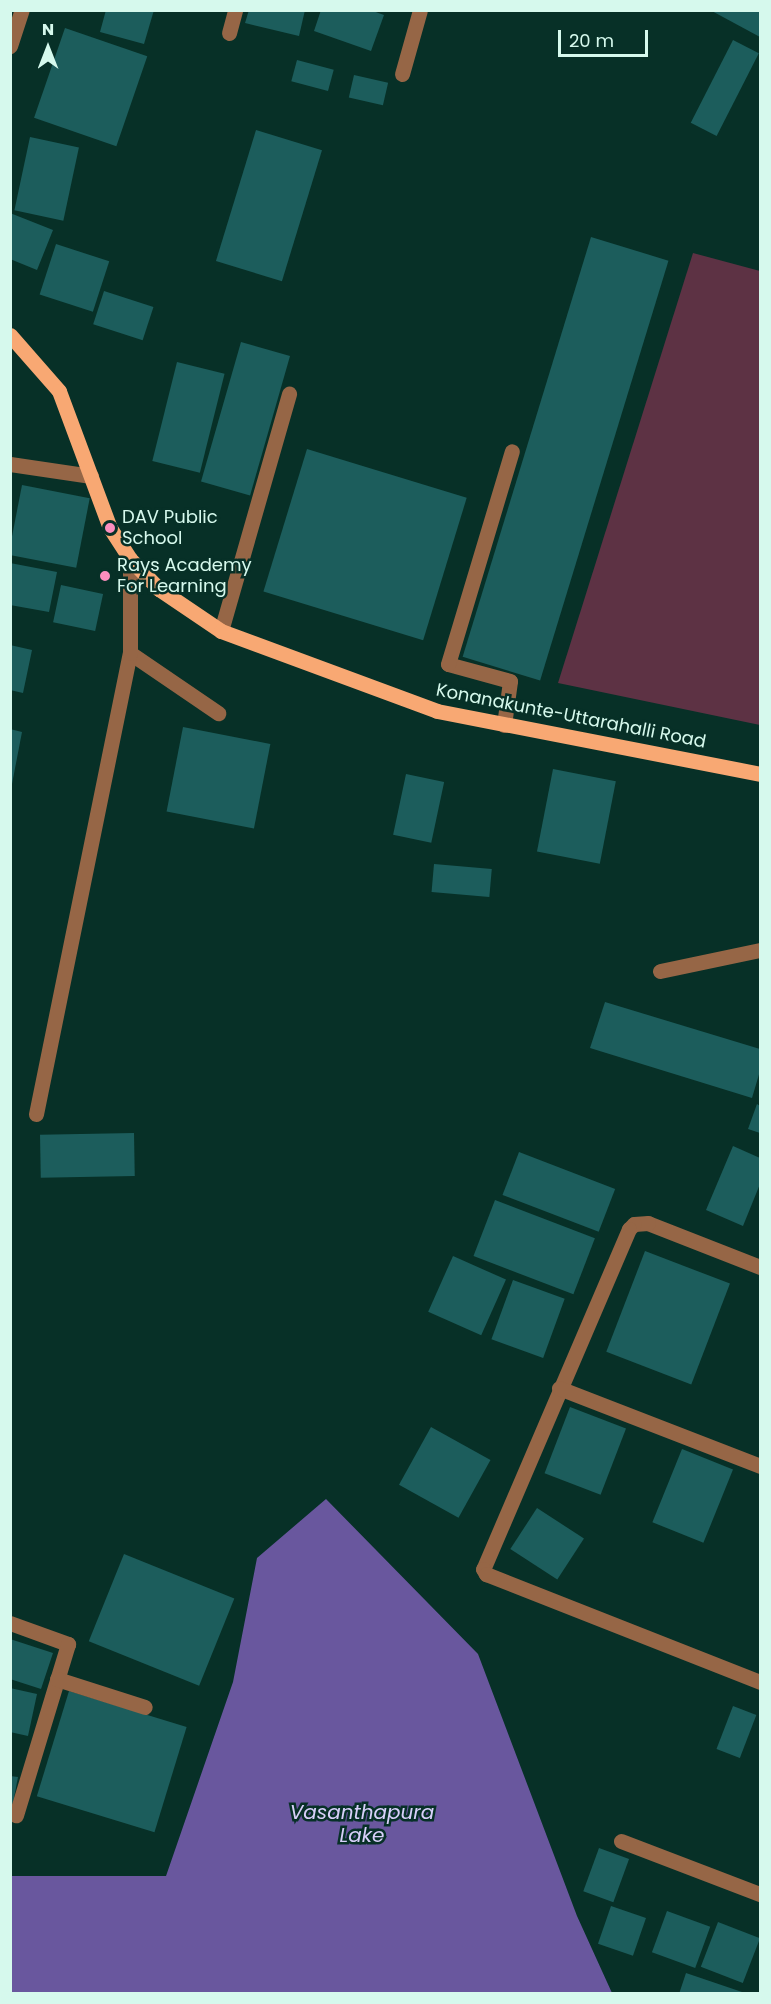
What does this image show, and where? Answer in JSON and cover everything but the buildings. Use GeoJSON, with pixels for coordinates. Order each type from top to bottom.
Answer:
{"type":"FeatureCollection","features":[{"type":"Feature","properties":{"kind":"main road","name":"Konanakunte-Uttarahalli Road"},"geometry":{"type":"LineString","coordinates":[[10,335],[59,392],[110,528],[130,559],[159,590],[220,631],[437,711],[760,774]]}},
{"type":"Feature","properties":{"kind":"street"},"geometry":{"type":"LineString","coordinates":[[10,46],[14,25],[22,10]]}},
{"type":"Feature","properties":{"kind":"street"},"geometry":{"type":"LineString","coordinates":[[229,33],[235,10]]}},
{"type":"Feature","properties":{"kind":"street"},"geometry":{"type":"LineString","coordinates":[[402,74],[420,10]]}},
{"type":"Feature","properties":{"kind":"street"},"geometry":{"type":"LineString","coordinates":[[220,631],[289,394]]}},
{"type":"Feature","properties":{"kind":"street"},"geometry":{"type":"LineString","coordinates":[[504,725],[510,681],[448,664],[512,451]]}},
{"type":"Feature","properties":{"kind":"street"},"geometry":{"type":"LineString","coordinates":[[10,464],[91,476]]}},
{"type":"Feature","properties":{"kind":"street"},"geometry":{"type":"LineString","coordinates":[[36,1114],[130,653],[130,559]]}},
{"type":"Feature","properties":{"kind":"street"},"geometry":{"type":"LineString","coordinates":[[130,653],[218,713]]}},
{"type":"Feature","properties":{"kind":"street"},"geometry":{"type":"LineString","coordinates":[[660,971],[760,950]]}},
{"type":"Feature","properties":{"kind":"street"},"geometry":{"type":"LineString","coordinates":[[760,1267],[648,1223],[634,1224],[559,1388],[483,1569],[484,1574],[760,1682]]}},
{"type":"Feature","properties":{"kind":"street"},"geometry":{"type":"LineString","coordinates":[[559,1388],[760,1466]]}},
{"type":"Feature","properties":{"kind":"street"},"geometry":{"type":"LineString","coordinates":[[10,1623],[68,1644],[16,1815]]}},
{"type":"Feature","properties":{"kind":"street"},"geometry":{"type":"LineString","coordinates":[[57,1679],[145,1707]]}},
{"type":"Feature","properties":{"kind":"street"},"geometry":{"type":"LineString","coordinates":[[621,1841],[760,1894]]}},
{"type":"Feature","properties":{"kind":"shaded area"},"geometry":{"type":"Polygon","coordinates":[[[693,253],[760,271],[760,725],[558,683],[693,253]]]}},
{"type":"Feature","properties":{"kind":"water","name":"Vasanthapura Lake"},"geometry":{"type":"Polygon","coordinates":[[[326,1499],[478,1654],[577,1916],[612,1993],[11,1993],[11,1876],[166,1876],[233,1682],[257,1558],[326,1499]]]}},
{"type":"Feature","properties":{"kind":"place","name":"DAV Public School"},"geometry":{"type":"Point","coordinates":[110,528]}},
{"type":"Feature","properties":{"kind":"place","name":"Rays Academy For Learning"},"geometry":{"type":"Point","coordinates":[105,576]}}]}
